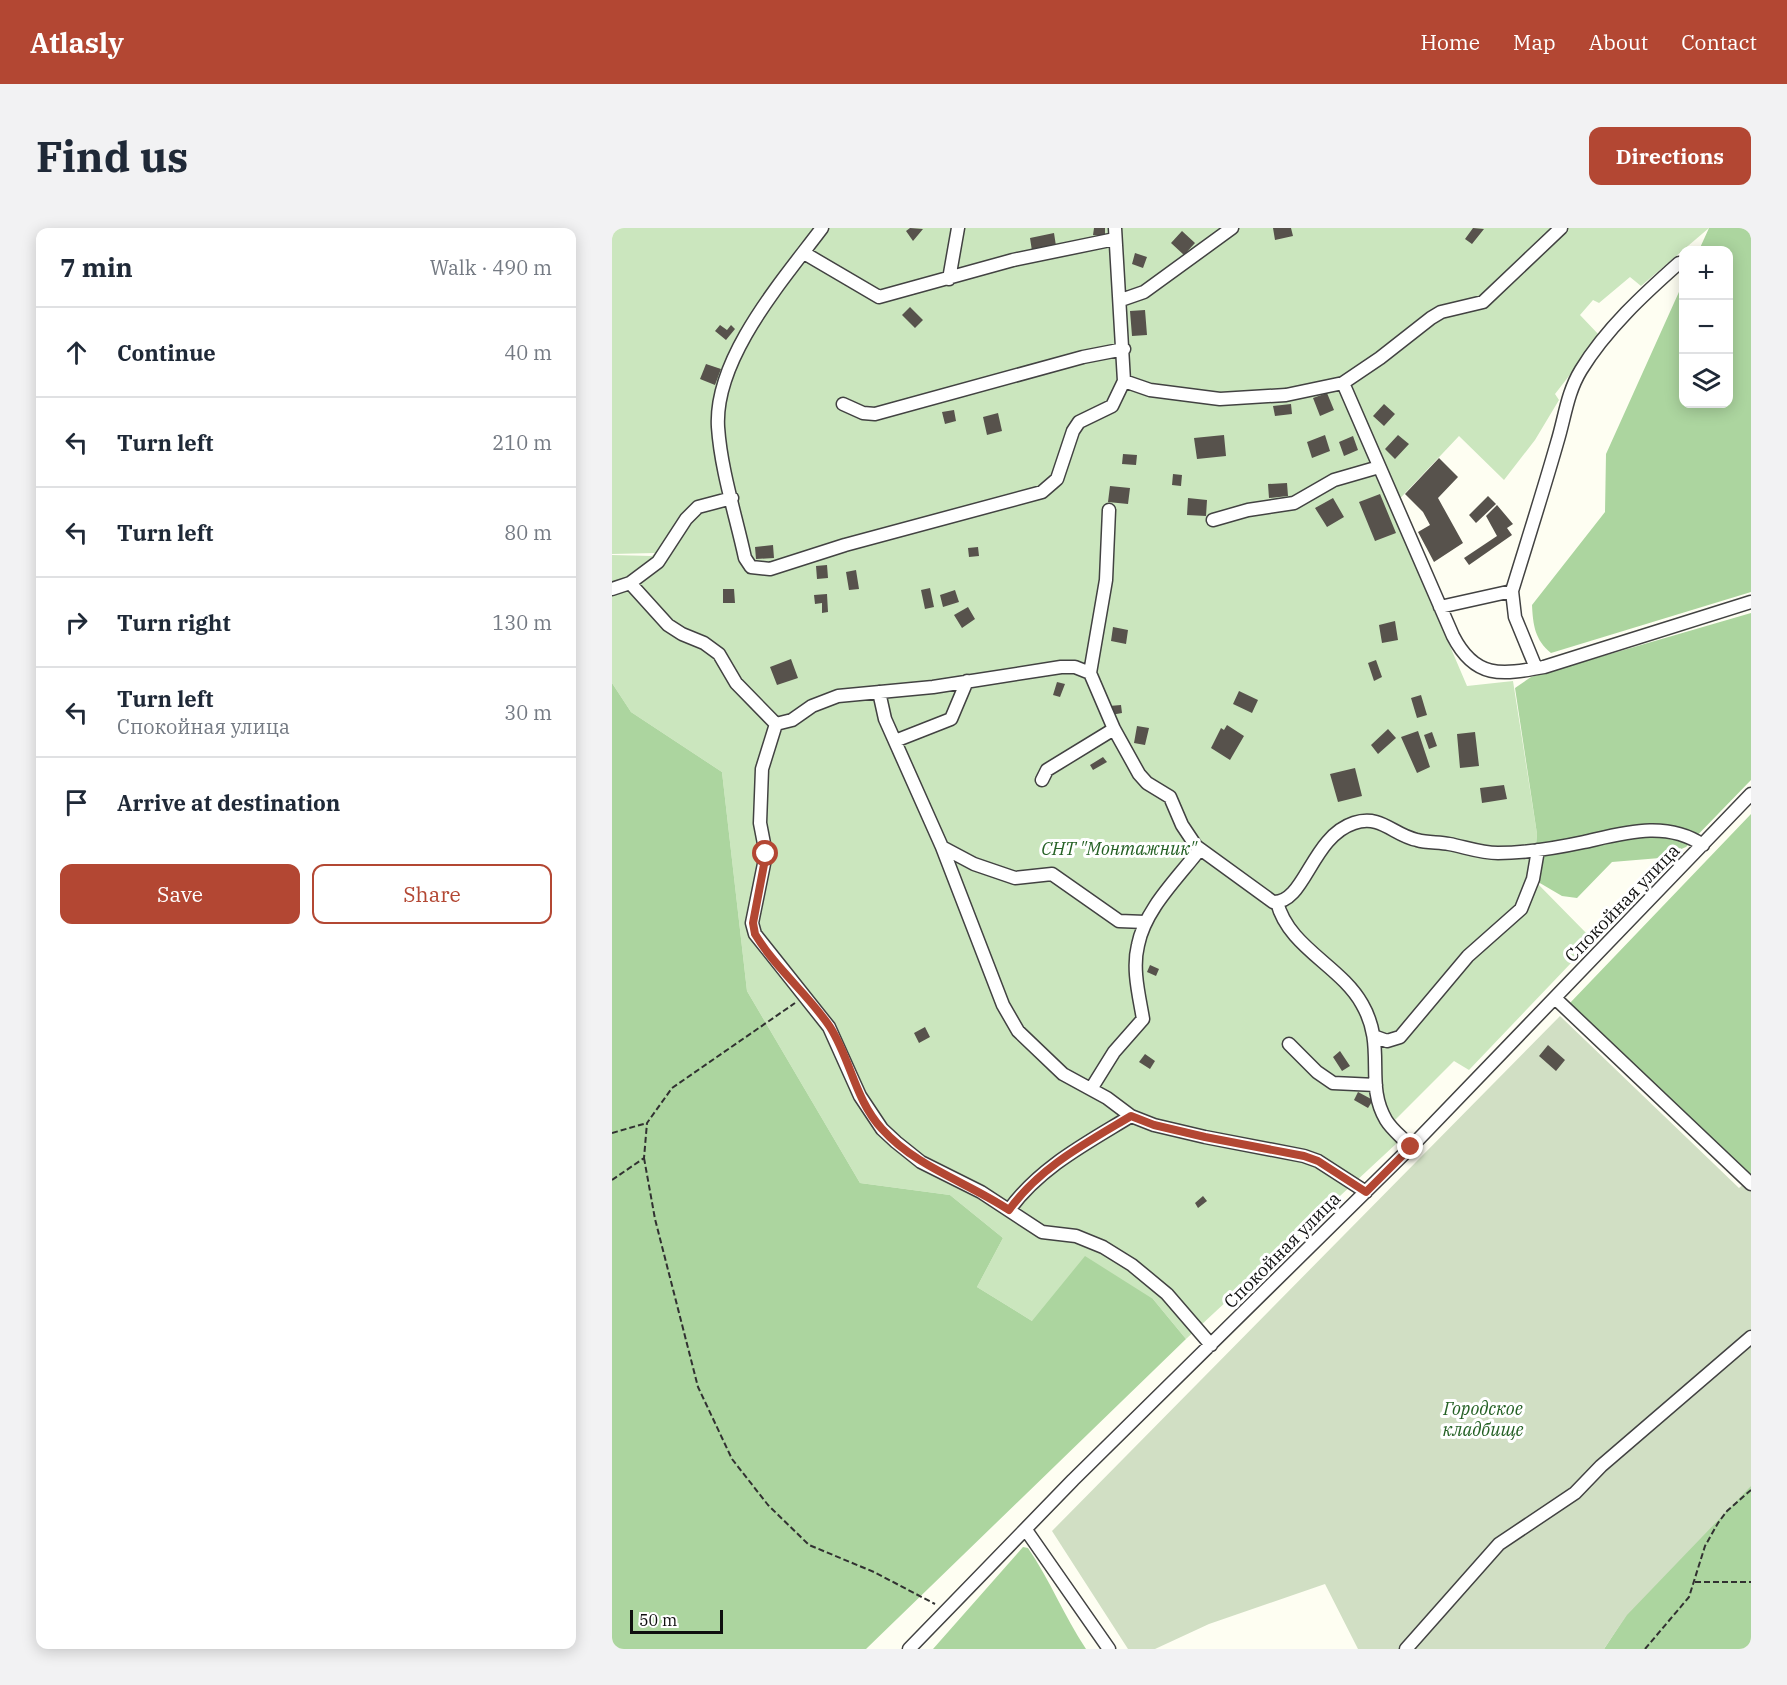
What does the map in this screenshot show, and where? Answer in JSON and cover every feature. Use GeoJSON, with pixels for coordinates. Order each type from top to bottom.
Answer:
{"type":"FeatureCollection","features":[{"type":"Feature","properties":{"kind":"street"},"geometry":{"type":"LineString","coordinates":[[804,253],[879,297],[1115,233],[1124,349],[1124,381],[1112,406],[1079,422],[1073,431],[1057,479],[1042,492],[845,545],[770,569],[751,567],[745,558],[718,427],[724,382],[732,361],[764,307],[789,268],[804,253],[822,228]]}},
{"type":"Feature","properties":{"kind":"street"},"geometry":{"type":"LineString","coordinates":[[949,279],[958,228]]}},
{"type":"Feature","properties":{"kind":"street"},"geometry":{"type":"LineString","coordinates":[[1121,300],[1144,292],[1232,228]]}},
{"type":"Feature","properties":{"kind":"street"},"geometry":{"type":"LineString","coordinates":[[1124,381],[1150,390],[1220,399],[1286,395],[1343,383],[1380,358],[1431,318],[1442,312],[1483,302],[1561,228]]}},
{"type":"Feature","properties":{"kind":"street"},"geometry":{"type":"LineString","coordinates":[[1536,668],[1515,617],[1512,591],[1571,389],[1582,369],[1625,314],[1679,262]]}},
{"type":"Feature","properties":{"kind":"street"},"geometry":{"type":"LineString","coordinates":[[843,404],[863,413],[875,414],[1065,362],[1124,349]]}},
{"type":"Feature","properties":{"kind":"street"},"geometry":{"type":"LineString","coordinates":[[1343,383],[1462,653],[1471,663],[1481,669],[1499,672],[1536,668],[1751,602]]}},
{"type":"Feature","properties":{"kind":"street"},"geometry":{"type":"LineString","coordinates":[[1212,520],[1294,502],[1334,480],[1379,467]]}},
{"type":"Feature","properties":{"kind":"street"},"geometry":{"type":"LineString","coordinates":[[612,589],[630,583],[648,571],[665,555],[690,513],[706,504],[732,498]]}},
{"type":"Feature","properties":{"kind":"street"},"geometry":{"type":"LineString","coordinates":[[1109,510],[1106,580],[1089,673],[1114,729],[1139,774],[1147,783],[1170,797],[1187,834],[1200,849],[1267,899],[1277,902],[1293,894],[1315,857],[1332,835],[1355,823],[1378,820],[1417,840],[1496,853],[1538,850],[1646,830],[1686,835],[1703,845]]}},
{"type":"Feature","properties":{"kind":"street"},"geometry":{"type":"LineString","coordinates":[[630,583],[668,625],[704,643],[719,654],[736,683],[776,724]]}},
{"type":"Feature","properties":{"kind":"street"},"geometry":{"type":"LineString","coordinates":[[1440,607],[1512,591]]}},
{"type":"Feature","properties":{"kind":"street"},"geometry":{"type":"LineString","coordinates":[[776,724],[792,720],[812,706],[838,696],[1061,667],[1075,667],[1089,673]]}},
{"type":"Feature","properties":{"kind":"street"},"geometry":{"type":"LineString","coordinates":[[895,741],[951,719],[967,681]]}},
{"type":"Feature","properties":{"kind":"street"},"geometry":{"type":"LineString","coordinates":[[879,692],[885,719],[942,847],[1003,1005],[1018,1031],[1055,1069],[1114,1102],[1131,1116],[1154,1125],[1195,1135],[1304,1156],[1318,1161],[1366,1192]]}},
{"type":"Feature","properties":{"kind":"street"},"geometry":{"type":"LineString","coordinates":[[776,724],[762,769],[759,823],[766,854],[753,923],[761,944],[830,1026],[860,1096],[882,1130],[921,1162],[981,1192],[1042,1232],[1076,1236],[1103,1247],[1132,1265],[1167,1294],[1211,1346]]}},
{"type":"Feature","properties":{"kind":"street"},"geometry":{"type":"LineString","coordinates":[[1042,780],[1047,771],[1114,729]]}},
{"type":"Feature","properties":{"kind":"street","name":"Спокойная улица"},"geometry":{"type":"LineString","coordinates":[[909,1649],[1411,1147],[1751,794]]}},
{"type":"Feature","properties":{"kind":"street"},"geometry":{"type":"LineString","coordinates":[[942,847],[974,864],[1015,878],[1052,874],[1119,921],[1145,922]]}},
{"type":"Feature","properties":{"kind":"street"},"geometry":{"type":"LineString","coordinates":[[1090,1089],[1114,1052],[1143,1019],[1136,980],[1137,947],[1145,922],[1200,849]]}},
{"type":"Feature","properties":{"kind":"street"},"geometry":{"type":"LineString","coordinates":[[1376,1037],[1387,1041],[1400,1037],[1468,956],[1521,909],[1533,879],[1538,850]]}},
{"type":"Feature","properties":{"kind":"street"},"geometry":{"type":"LineString","coordinates":[[1277,902],[1281,917],[1291,930],[1355,993],[1372,1023],[1376,1037],[1376,1085],[1384,1117],[1411,1147]]}},
{"type":"Feature","properties":{"kind":"street"},"geometry":{"type":"LineString","coordinates":[[1556,999],[1751,1184]]}},
{"type":"Feature","properties":{"kind":"street"},"geometry":{"type":"LineString","coordinates":[[1289,1044],[1317,1072],[1333,1083],[1376,1085]]}},
{"type":"Feature","properties":{"kind":"street"},"geometry":{"type":"LineString","coordinates":[[1009,1210],[1027,1186],[1042,1174],[1067,1155],[1131,1116]]}},
{"type":"Feature","properties":{"kind":"street"},"geometry":{"type":"LineString","coordinates":[[1406,1649],[1499,1544],[1568,1499],[1601,1466],[1751,1337]]}},
{"type":"Feature","properties":{"kind":"street"},"geometry":{"type":"LineString","coordinates":[[1026,1530],[1109,1649]]}},
{"type":"Feature","properties":{"kind":"path"},"geometry":{"type":"LineString","coordinates":[[804,997],[672,1088],[647,1123],[644,1158],[656,1219],[698,1387],[732,1459],[768,1505],[808,1545],[874,1572],[947,1610]]}},
{"type":"Feature","properties":{"kind":"path"},"geometry":{"type":"LineString","coordinates":[[612,1133],[647,1123]]}},
{"type":"Feature","properties":{"kind":"path"},"geometry":{"type":"LineString","coordinates":[[612,1180],[644,1158]]}},
{"type":"Feature","properties":{"kind":"path"},"geometry":{"type":"LineString","coordinates":[[1645,1649],[1679,1611],[1695,1582],[1705,1546],[1718,1523],[1727,1511],[1751,1490]]}},
{"type":"Feature","properties":{"kind":"path"},"geometry":{"type":"LineString","coordinates":[[1695,1582],[1751,1582]]}},
{"type":"Feature","properties":{"kind":"green space","name":"СНТ \"Монтажник\""},"geometry":{"type":"Polygon","coordinates":[[[612,228],[1709,228],[1688,246],[1679,246],[1679,254],[1641,286],[1630,277],[1599,303],[1593,300],[1580,315],[1600,336],[1555,394],[1559,400],[1535,440],[1504,480],[1459,436],[1391,508],[1467,686],[1513,681],[1537,834],[1533,879],[1593,940],[1469,1070],[1454,1061],[1387,1128],[1397,1143],[1186,1339],[1153,1299],[1032,1321],[977,1287],[1003,1238],[950,1195],[860,1183],[747,991],[722,772],[631,712],[612,683],[612,555],[652,556],[655,553],[612,554],[612,228]]]}},
{"type":"Feature","properties":{"kind":"green space"},"geometry":{"type":"Polygon","coordinates":[[[1709,228],[1751,228],[1751,592],[1551,653],[1541,643],[1536,632],[1532,605],[1605,512],[1606,454],[1679,292],[1679,408],[1733,408],[1733,246],[1701,246],[1709,228]]]}},
{"type":"Feature","properties":{"kind":"green space"},"geometry":{"type":"Polygon","coordinates":[[[1751,613],[1751,780],[1686,847],[1660,858],[1612,862],[1577,898],[1562,896],[1533,879],[1537,834],[1515,688],[1531,677],[1751,613]]]}},
{"type":"Feature","properties":{"kind":"green space"},"geometry":{"type":"Polygon","coordinates":[[[612,683],[631,712],[722,772],[747,991],[860,1183],[950,1195],[1003,1238],[977,1287],[1032,1321],[1085,1256],[1153,1299],[1186,1339],[866,1649],[612,1649],[612,683]]]}},
{"type":"Feature","properties":{"kind":"green space"},"geometry":{"type":"Polygon","coordinates":[[[1751,814],[1751,1179],[1569,1004],[1751,814]]]}},
{"type":"Feature","properties":{"kind":"green space","name":"Городское кладбище"},"geometry":{"type":"Polygon","coordinates":[[[1560,1016],[1739,1188],[1751,1178],[1751,1486],[1627,1615],[1604,1649],[1358,1649],[1325,1584],[1209,1624],[1155,1649],[1128,1649],[1052,1531],[1560,1016]]]}},
{"type":"Feature","properties":{"kind":"green space"},"geometry":{"type":"Polygon","coordinates":[[[1751,1435],[1751,1649],[1604,1649],[1734,1450],[1751,1435]]]}},
{"type":"Feature","properties":{"kind":"green space"},"geometry":{"type":"Polygon","coordinates":[[[1023,1547],[1028,1548],[1036,1560],[1086,1649],[933,1649],[1023,1547]]]}},
{"type":"Feature","properties":{"kind":"building"},"geometry":{"type":"Polygon","coordinates":[[[910,228],[923,229],[913,241],[906,231],[910,228]]]}},
{"type":"Feature","properties":{"kind":"building"},"geometry":{"type":"Polygon","coordinates":[[[1094,228],[1105,228],[1105,236],[1093,235],[1094,228]]]}},
{"type":"Feature","properties":{"kind":"building"},"geometry":{"type":"Polygon","coordinates":[[[1273,228],[1291,228],[1293,236],[1275,240],[1273,228]]]}},
{"type":"Feature","properties":{"kind":"building"},"geometry":{"type":"Polygon","coordinates":[[[1473,228],[1484,229],[1472,244],[1465,239],[1473,228]]]}},
{"type":"Feature","properties":{"kind":"building"},"geometry":{"type":"Polygon","coordinates":[[[1182,231],[1195,243],[1184,255],[1171,243],[1182,231]]]}},
{"type":"Feature","properties":{"kind":"building"},"geometry":{"type":"Polygon","coordinates":[[[1054,233],[1056,246],[1032,251],[1030,238],[1054,233]]]}},
{"type":"Feature","properties":{"kind":"building"},"geometry":{"type":"Polygon","coordinates":[[[1135,253],[1147,257],[1143,268],[1132,264],[1135,253]]]}},
{"type":"Feature","properties":{"kind":"building"},"geometry":{"type":"Polygon","coordinates":[[[910,307],[923,320],[915,328],[902,315],[910,307]]]}},
{"type":"Feature","properties":{"kind":"building"},"geometry":{"type":"Polygon","coordinates":[[[1145,310],[1147,335],[1132,336],[1130,311],[1145,310]]]}},
{"type":"Feature","properties":{"kind":"building"},"geometry":{"type":"Polygon","coordinates":[[[720,325],[727,330],[731,325],[735,329],[726,340],[715,331],[720,325]]]}},
{"type":"Feature","properties":{"kind":"building"},"geometry":{"type":"Polygon","coordinates":[[[706,364],[721,369],[715,385],[700,379],[706,364]]]}},
{"type":"Feature","properties":{"kind":"building"},"geometry":{"type":"Polygon","coordinates":[[[1327,393],[1334,410],[1320,416],[1313,398],[1327,393]]]}},
{"type":"Feature","properties":{"kind":"building"},"geometry":{"type":"Polygon","coordinates":[[[1291,404],[1292,414],[1275,416],[1273,406],[1291,404]]]}},
{"type":"Feature","properties":{"kind":"building"},"geometry":{"type":"Polygon","coordinates":[[[1384,404],[1395,414],[1384,426],[1373,416],[1384,404]]]}},
{"type":"Feature","properties":{"kind":"building"},"geometry":{"type":"Polygon","coordinates":[[[954,410],[956,421],[945,424],[942,412],[954,410]]]}},
{"type":"Feature","properties":{"kind":"building"},"geometry":{"type":"Polygon","coordinates":[[[998,413],[1002,431],[987,435],[983,417],[998,413]]]}},
{"type":"Feature","properties":{"kind":"building"},"geometry":{"type":"Polygon","coordinates":[[[1224,435],[1226,456],[1197,459],[1194,438],[1224,435]]]}},
{"type":"Feature","properties":{"kind":"building"},"geometry":{"type":"Polygon","coordinates":[[[1325,435],[1330,451],[1312,458],[1307,442],[1325,435]]]}},
{"type":"Feature","properties":{"kind":"building"},"geometry":{"type":"Polygon","coordinates":[[[1398,435],[1409,444],[1395,459],[1385,449],[1398,435]]]}},
{"type":"Feature","properties":{"kind":"building"},"geometry":{"type":"Polygon","coordinates":[[[1353,436],[1358,450],[1344,456],[1339,442],[1353,436]]]}},
{"type":"Feature","properties":{"kind":"building"},"geometry":{"type":"Polygon","coordinates":[[[1123,454],[1137,455],[1136,465],[1122,464],[1123,454]]]}},
{"type":"Feature","properties":{"kind":"building"},"geometry":{"type":"Polygon","coordinates":[[[1439,458],[1458,477],[1438,498],[1463,543],[1434,562],[1418,532],[1430,525],[1423,512],[1405,494],[1439,458]]]}},
{"type":"Feature","properties":{"kind":"building"},"geometry":{"type":"Polygon","coordinates":[[[1173,474],[1182,475],[1181,486],[1172,485],[1173,474]]]}},
{"type":"Feature","properties":{"kind":"building"},"geometry":{"type":"Polygon","coordinates":[[[1287,483],[1288,496],[1269,498],[1268,484],[1287,483]]]}},
{"type":"Feature","properties":{"kind":"building"},"geometry":{"type":"Polygon","coordinates":[[[1110,486],[1130,488],[1128,504],[1108,502],[1110,486]]]}},
{"type":"Feature","properties":{"kind":"building"},"geometry":{"type":"Polygon","coordinates":[[[1380,494],[1396,533],[1375,541],[1359,502],[1380,494]]]}},
{"type":"Feature","properties":{"kind":"building"},"geometry":{"type":"Polygon","coordinates":[[[1488,496],[1496,504],[1476,523],[1469,515],[1488,496]]]}},
{"type":"Feature","properties":{"kind":"building"},"geometry":{"type":"Polygon","coordinates":[[[1188,498],[1207,500],[1206,516],[1187,515],[1188,498]]]}},
{"type":"Feature","properties":{"kind":"building"},"geometry":{"type":"Polygon","coordinates":[[[1333,498],[1344,517],[1327,527],[1315,508],[1333,498]]]}},
{"type":"Feature","properties":{"kind":"building"},"geometry":{"type":"Polygon","coordinates":[[[1497,505],[1513,524],[1507,528],[1512,535],[1469,565],[1464,558],[1497,536],[1486,516],[1497,505]]]}},
{"type":"Feature","properties":{"kind":"building"},"geometry":{"type":"Polygon","coordinates":[[[773,545],[774,558],[756,559],[755,547],[773,545]]]}},
{"type":"Feature","properties":{"kind":"building"},"geometry":{"type":"Polygon","coordinates":[[[978,547],[979,556],[969,557],[968,548],[978,547]]]}},
{"type":"Feature","properties":{"kind":"building"},"geometry":{"type":"Polygon","coordinates":[[[827,565],[828,578],[817,579],[816,566],[827,565]]]}},
{"type":"Feature","properties":{"kind":"building"},"geometry":{"type":"Polygon","coordinates":[[[856,570],[859,589],[849,590],[846,572],[856,570]]]}},
{"type":"Feature","properties":{"kind":"building"},"geometry":{"type":"Polygon","coordinates":[[[930,588],[934,607],[925,609],[921,590],[930,588]]]}},
{"type":"Feature","properties":{"kind":"building"},"geometry":{"type":"Polygon","coordinates":[[[723,589],[734,589],[735,603],[723,603],[723,589]]]}},
{"type":"Feature","properties":{"kind":"building"},"geometry":{"type":"Polygon","coordinates":[[[955,590],[959,602],[943,607],[940,595],[955,590]]]}},
{"type":"Feature","properties":{"kind":"building"},"geometry":{"type":"Polygon","coordinates":[[[827,594],[828,612],[822,613],[822,603],[815,604],[814,595],[827,594]]]}},
{"type":"Feature","properties":{"kind":"building"},"geometry":{"type":"Polygon","coordinates":[[[968,607],[975,619],[962,628],[954,615],[968,607]]]}},
{"type":"Feature","properties":{"kind":"building"},"geometry":{"type":"Polygon","coordinates":[[[1395,621],[1398,640],[1382,643],[1379,625],[1395,621]]]}},
{"type":"Feature","properties":{"kind":"building"},"geometry":{"type":"Polygon","coordinates":[[[1113,627],[1128,630],[1126,644],[1111,641],[1113,627]]]}},
{"type":"Feature","properties":{"kind":"building"},"geometry":{"type":"Polygon","coordinates":[[[791,659],[798,678],[777,685],[770,667],[791,659]]]}},
{"type":"Feature","properties":{"kind":"building"},"geometry":{"type":"Polygon","coordinates":[[[1376,660],[1382,677],[1374,681],[1368,663],[1376,660]]]}},
{"type":"Feature","properties":{"kind":"building"},"geometry":{"type":"Polygon","coordinates":[[[1057,682],[1065,684],[1060,697],[1053,695],[1057,682]]]}},
{"type":"Feature","properties":{"kind":"building"},"geometry":{"type":"Polygon","coordinates":[[[1239,691],[1258,700],[1252,713],[1233,704],[1239,691]]]}},
{"type":"Feature","properties":{"kind":"building"},"geometry":{"type":"Polygon","coordinates":[[[1421,695],[1427,715],[1417,718],[1411,698],[1421,695]]]}},
{"type":"Feature","properties":{"kind":"building"},"geometry":{"type":"Polygon","coordinates":[[[1121,705],[1122,713],[1111,715],[1109,706],[1121,705]]]}},
{"type":"Feature","properties":{"kind":"building"},"geometry":{"type":"Polygon","coordinates":[[[1227,725],[1244,736],[1230,760],[1211,748],[1221,728],[1224,730],[1227,725]]]}},
{"type":"Feature","properties":{"kind":"building"},"geometry":{"type":"Polygon","coordinates":[[[1137,726],[1149,728],[1145,745],[1134,743],[1137,726]]]}},
{"type":"Feature","properties":{"kind":"building"},"geometry":{"type":"Polygon","coordinates":[[[1388,729],[1396,738],[1378,754],[1371,745],[1388,729]]]}},
{"type":"Feature","properties":{"kind":"building"},"geometry":{"type":"Polygon","coordinates":[[[1418,731],[1430,767],[1417,773],[1401,737],[1418,731]]]}},
{"type":"Feature","properties":{"kind":"building"},"geometry":{"type":"Polygon","coordinates":[[[1432,732],[1437,746],[1429,749],[1424,735],[1432,732]]]}},
{"type":"Feature","properties":{"kind":"building"},"geometry":{"type":"Polygon","coordinates":[[[1475,732],[1479,766],[1460,768],[1457,734],[1475,732]]]}},
{"type":"Feature","properties":{"kind":"building"},"geometry":{"type":"Polygon","coordinates":[[[1103,757],[1107,762],[1093,770],[1090,765],[1103,757]]]}},
{"type":"Feature","properties":{"kind":"building"},"geometry":{"type":"Polygon","coordinates":[[[1355,768],[1362,796],[1338,802],[1330,774],[1355,768]]]}},
{"type":"Feature","properties":{"kind":"building"},"geometry":{"type":"Polygon","coordinates":[[[1504,785],[1507,799],[1482,803],[1480,788],[1504,785]]]}},
{"type":"Feature","properties":{"kind":"building"},"geometry":{"type":"Polygon","coordinates":[[[1150,965],[1159,969],[1156,976],[1147,972],[1150,965]]]}},
{"type":"Feature","properties":{"kind":"building"},"geometry":{"type":"Polygon","coordinates":[[[925,1027],[930,1037],[919,1043],[914,1033],[925,1027]]]}},
{"type":"Feature","properties":{"kind":"building"},"geometry":{"type":"Polygon","coordinates":[[[1548,1045],[1565,1060],[1556,1071],[1539,1056],[1548,1045]]]}},
{"type":"Feature","properties":{"kind":"building"},"geometry":{"type":"Polygon","coordinates":[[[1340,1051],[1350,1066],[1342,1071],[1333,1057],[1340,1051]]]}},
{"type":"Feature","properties":{"kind":"building"},"geometry":{"type":"Polygon","coordinates":[[[1145,1054],[1155,1061],[1150,1069],[1139,1062],[1145,1054]]]}},
{"type":"Feature","properties":{"kind":"building"},"geometry":{"type":"Polygon","coordinates":[[[1358,1092],[1373,1100],[1368,1108],[1354,1100],[1358,1092]]]}},
{"type":"Feature","properties":{"kind":"building"},"geometry":{"type":"Polygon","coordinates":[[[1203,1196],[1207,1201],[1198,1208],[1195,1203],[1203,1196]]]}},
{"type":"Feature","properties":{"kind":"route"},"geometry":{"type":"LineString","coordinates":[[766,854],[759,880],[753,923],[755,934],[804,997],[830,1026],[870,1114],[882,1130],[921,1162],[981,1192],[1009,1210],[1027,1186],[1042,1174],[1067,1155],[1131,1116],[1139,1121],[1205,1137],[1304,1156],[1318,1161],[1366,1192],[1411,1147]]}}]}
